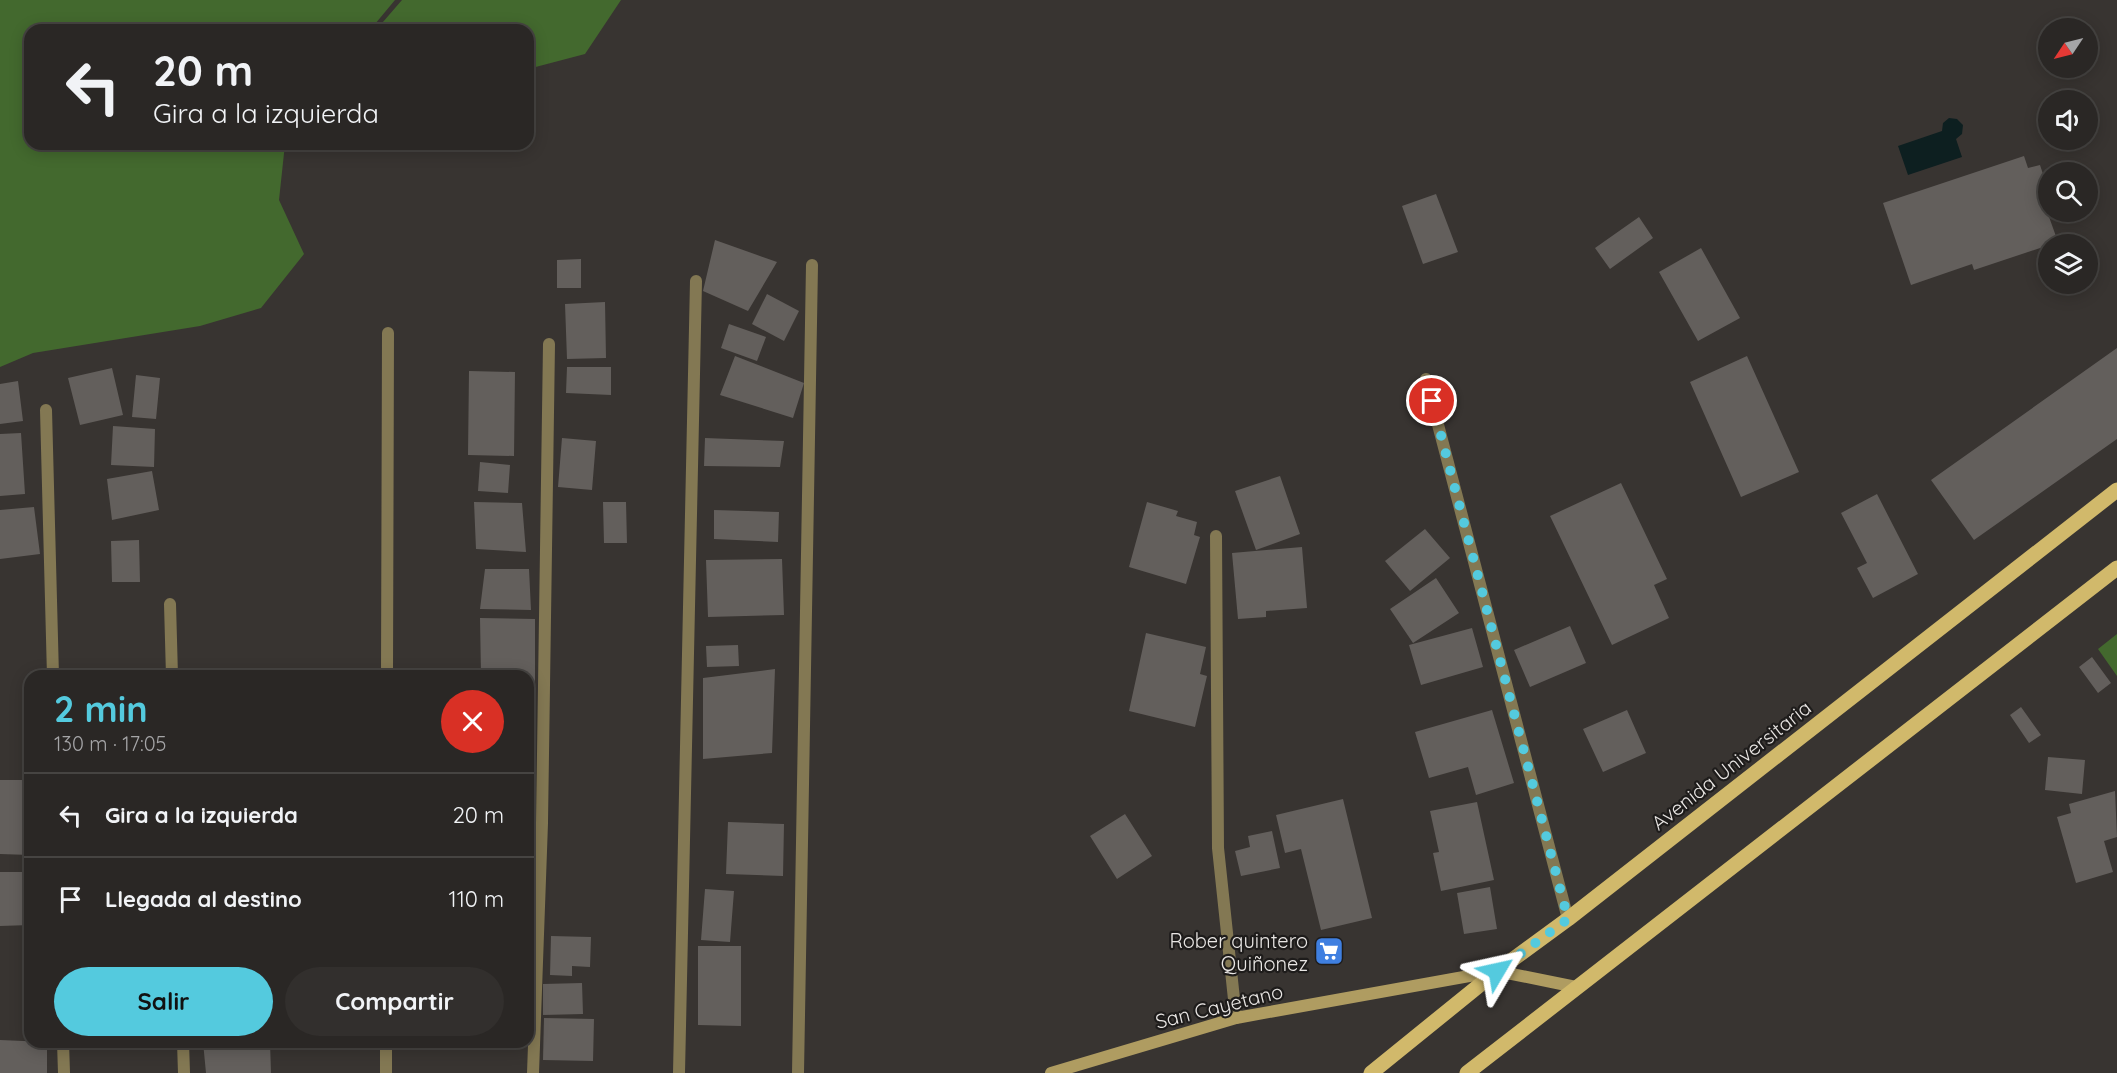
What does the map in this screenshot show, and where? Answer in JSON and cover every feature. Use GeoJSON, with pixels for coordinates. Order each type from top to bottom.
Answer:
{"type":"FeatureCollection","features":[{"type":"Feature","properties":{"kind":"main road","name":"Avenida Universitaria"},"geometry":{"type":"LineString","coordinates":[[1371,1073],[1497,971],[1568,919],[2117,490]]}},
{"type":"Feature","properties":{"kind":"main road"},"geometry":{"type":"LineString","coordinates":[[1467,1073],[2117,568]]}},
{"type":"Feature","properties":{"kind":"main road","name":"San Cayetano"},"geometry":{"type":"LineString","coordinates":[[1052,1073],[1236,1018],[1497,971],[1576,987]]}},
{"type":"Feature","properties":{"kind":"street"},"geometry":{"type":"LineString","coordinates":[[798,1073],[812,265]]}},
{"type":"Feature","properties":{"kind":"street"},"geometry":{"type":"LineString","coordinates":[[679,1073],[696,281]]}},
{"type":"Feature","properties":{"kind":"street"},"geometry":{"type":"LineString","coordinates":[[387,670],[388,333]]}},
{"type":"Feature","properties":{"kind":"street"},"geometry":{"type":"LineString","coordinates":[[534,1044],[542,811],[549,344]]}},
{"type":"Feature","properties":{"kind":"street"},"geometry":{"type":"LineString","coordinates":[[1426,379],[1568,919]]}},
{"type":"Feature","properties":{"kind":"street"},"geometry":{"type":"LineString","coordinates":[[46,410],[53,670]]}},
{"type":"Feature","properties":{"kind":"street"},"geometry":{"type":"LineString","coordinates":[[1216,536],[1218,848],[1236,1018]]}},
{"type":"Feature","properties":{"kind":"street"},"geometry":{"type":"LineString","coordinates":[[170,604],[172,670]]}},
{"type":"Feature","properties":{"kind":"street"},"geometry":{"type":"LineString","coordinates":[[63,1048],[64,1073]]}},
{"type":"Feature","properties":{"kind":"street"},"geometry":{"type":"LineString","coordinates":[[183,1048],[184,1073]]}},
{"type":"Feature","properties":{"kind":"street"},"geometry":{"type":"LineString","coordinates":[[386,1048],[386,1073]]}},
{"type":"Feature","properties":{"kind":"street"},"geometry":{"type":"LineString","coordinates":[[533,1073],[534,1048]]}},
{"type":"Feature","properties":{"kind":"green space"},"geometry":{"type":"Polygon","coordinates":[[[0,0],[395,0],[375,24],[24,24],[24,150],[284,150],[279,200],[304,254],[261,308],[200,326],[33,353],[0,367],[0,0]]]}},
{"type":"Feature","properties":{"kind":"green space"},"geometry":{"type":"Polygon","coordinates":[[[402,0],[621,0],[585,54],[534,67],[534,24],[381,24],[402,0]]]}},
{"type":"Feature","properties":{"kind":"green space"},"geometry":{"type":"Polygon","coordinates":[[[2117,634],[2117,676],[2098,649],[2117,634]]]}},
{"type":"Feature","properties":{"kind":"shaded area"},"geometry":{"type":"Polygon","coordinates":[[[1949,118],[1957,119],[1963,125],[1962,134],[1956,139],[1962,157],[1908,175],[1898,146],[1942,131],[1943,123],[1949,118]]]}},
{"type":"Feature","properties":{"kind":"building"},"geometry":{"type":"Polygon","coordinates":[[[2024,156],[2028,168],[2038,166],[2038,222],[2051,222],[2055,234],[2038,234],[2038,249],[1974,270],[1972,264],[1911,285],[1883,203],[2024,156]]]}},
{"type":"Feature","properties":{"kind":"building"},"geometry":{"type":"Polygon","coordinates":[[[1436,194],[1458,252],[1423,264],[1402,206],[1436,194]]]}},
{"type":"Feature","properties":{"kind":"building"},"geometry":{"type":"Polygon","coordinates":[[[1639,217],[1653,238],[1610,269],[1595,248],[1639,217]]]}},
{"type":"Feature","properties":{"kind":"building"},"geometry":{"type":"Polygon","coordinates":[[[715,240],[777,262],[748,311],[703,291],[715,240]]]}},
{"type":"Feature","properties":{"kind":"building"},"geometry":{"type":"Polygon","coordinates":[[[1701,248],[1740,318],[1698,341],[1659,272],[1701,248]]]}},
{"type":"Feature","properties":{"kind":"building"},"geometry":{"type":"Polygon","coordinates":[[[581,259],[581,288],[557,288],[557,260],[581,259]]]}},
{"type":"Feature","properties":{"kind":"building"},"geometry":{"type":"Polygon","coordinates":[[[767,294],[799,311],[784,341],[752,324],[767,294]]]}},
{"type":"Feature","properties":{"kind":"building"},"geometry":{"type":"Polygon","coordinates":[[[605,302],[606,358],[567,359],[565,304],[605,302]]]}},
{"type":"Feature","properties":{"kind":"building"},"geometry":{"type":"Polygon","coordinates":[[[729,324],[766,337],[757,361],[721,348],[729,324]]]}},
{"type":"Feature","properties":{"kind":"building"},"geometry":{"type":"Polygon","coordinates":[[[2117,348],[2117,439],[1974,540],[1931,480],[2117,348]]]}},
{"type":"Feature","properties":{"kind":"building"},"geometry":{"type":"Polygon","coordinates":[[[735,356],[804,383],[793,418],[720,395],[735,356]]]}},
{"type":"Feature","properties":{"kind":"building"},"geometry":{"type":"Polygon","coordinates":[[[1747,356],[1799,472],[1741,497],[1690,382],[1747,356]]]}},
{"type":"Feature","properties":{"kind":"building"},"geometry":{"type":"Polygon","coordinates":[[[567,367],[611,367],[611,395],[566,393],[567,367]]]}},
{"type":"Feature","properties":{"kind":"building"},"geometry":{"type":"Polygon","coordinates":[[[112,368],[123,415],[80,425],[68,378],[112,368]]]}},
{"type":"Feature","properties":{"kind":"building"},"geometry":{"type":"Polygon","coordinates":[[[469,371],[515,372],[514,456],[468,455],[469,371]]]}},
{"type":"Feature","properties":{"kind":"building"},"geometry":{"type":"Polygon","coordinates":[[[136,375],[160,378],[156,419],[132,417],[136,375]]]}},
{"type":"Feature","properties":{"kind":"building"},"geometry":{"type":"Polygon","coordinates":[[[18,381],[23,421],[0,424],[0,384],[18,381]]]}},
{"type":"Feature","properties":{"kind":"building"},"geometry":{"type":"Polygon","coordinates":[[[113,426],[155,429],[154,467],[111,465],[113,426]]]}},
{"type":"Feature","properties":{"kind":"building"},"geometry":{"type":"Polygon","coordinates":[[[21,433],[25,494],[0,496],[0,434],[21,433]]]}},
{"type":"Feature","properties":{"kind":"building"},"geometry":{"type":"Polygon","coordinates":[[[562,438],[596,441],[592,490],[558,487],[562,438]]]}},
{"type":"Feature","properties":{"kind":"building"},"geometry":{"type":"Polygon","coordinates":[[[705,438],[784,441],[780,467],[704,466],[705,438]]]}},
{"type":"Feature","properties":{"kind":"building"},"geometry":{"type":"Polygon","coordinates":[[[480,462],[510,465],[508,493],[478,491],[480,462]]]}},
{"type":"Feature","properties":{"kind":"building"},"geometry":{"type":"Polygon","coordinates":[[[152,471],[159,510],[112,520],[107,479],[152,471]]]}},
{"type":"Feature","properties":{"kind":"building"},"geometry":{"type":"Polygon","coordinates":[[[1280,476],[1300,534],[1256,550],[1235,491],[1280,476]]]}},
{"type":"Feature","properties":{"kind":"building"},"geometry":{"type":"Polygon","coordinates":[[[1621,483],[1667,579],[1654,585],[1669,618],[1612,645],[1550,516],[1621,483]]]}},
{"type":"Feature","properties":{"kind":"building"},"geometry":{"type":"Polygon","coordinates":[[[1877,494],[1918,574],[1873,598],[1857,568],[1867,563],[1841,513],[1877,494]]]}},
{"type":"Feature","properties":{"kind":"building"},"geometry":{"type":"Polygon","coordinates":[[[474,502],[522,503],[526,552],[476,549],[474,502]]]}},
{"type":"Feature","properties":{"kind":"building"},"geometry":{"type":"Polygon","coordinates":[[[603,502],[626,502],[627,543],[604,543],[603,502]]]}},
{"type":"Feature","properties":{"kind":"building"},"geometry":{"type":"Polygon","coordinates":[[[1147,502],[1178,511],[1176,516],[1197,522],[1194,535],[1200,537],[1186,584],[1129,567],[1147,502]]]}},
{"type":"Feature","properties":{"kind":"building"},"geometry":{"type":"Polygon","coordinates":[[[34,507],[40,554],[0,559],[0,510],[34,507]]]}},
{"type":"Feature","properties":{"kind":"building"},"geometry":{"type":"Polygon","coordinates":[[[714,510],[779,512],[778,542],[714,539],[714,510]]]}},
{"type":"Feature","properties":{"kind":"building"},"geometry":{"type":"Polygon","coordinates":[[[1425,529],[1450,558],[1410,591],[1385,561],[1425,529]]]}},
{"type":"Feature","properties":{"kind":"building"},"geometry":{"type":"Polygon","coordinates":[[[139,540],[140,582],[112,582],[111,541],[139,540]]]}},
{"type":"Feature","properties":{"kind":"building"},"geometry":{"type":"Polygon","coordinates":[[[1302,547],[1307,608],[1266,611],[1266,617],[1238,619],[1232,553],[1302,547]]]}},
{"type":"Feature","properties":{"kind":"building"},"geometry":{"type":"Polygon","coordinates":[[[782,559],[784,615],[708,617],[706,560],[782,559]]]}},
{"type":"Feature","properties":{"kind":"building"},"geometry":{"type":"Polygon","coordinates":[[[485,569],[529,569],[531,610],[480,609],[485,569]]]}},
{"type":"Feature","properties":{"kind":"building"},"geometry":{"type":"Polygon","coordinates":[[[1436,578],[1459,613],[1413,643],[1390,609],[1436,578]]]}},
{"type":"Feature","properties":{"kind":"building"},"geometry":{"type":"Polygon","coordinates":[[[480,618],[535,619],[535,689],[534,670],[481,670],[480,618]]]}},
{"type":"Feature","properties":{"kind":"building"},"geometry":{"type":"Polygon","coordinates":[[[1570,626],[1586,663],[1530,687],[1514,650],[1570,626]]]}},
{"type":"Feature","properties":{"kind":"building"},"geometry":{"type":"Polygon","coordinates":[[[1472,628],[1483,667],[1421,685],[1409,645],[1472,628]]]}},
{"type":"Feature","properties":{"kind":"building"},"geometry":{"type":"Polygon","coordinates":[[[1146,633],[1206,647],[1200,674],[1207,676],[1195,727],[1129,711],[1146,633]]]}},
{"type":"Feature","properties":{"kind":"building"},"geometry":{"type":"Polygon","coordinates":[[[738,645],[739,666],[707,667],[706,646],[738,645]]]}},
{"type":"Feature","properties":{"kind":"building"},"geometry":{"type":"Polygon","coordinates":[[[2092,657],[2111,683],[2098,693],[2079,667],[2092,657]]]}},
{"type":"Feature","properties":{"kind":"building"},"geometry":{"type":"Polygon","coordinates":[[[775,669],[772,753],[703,759],[703,678],[775,669]]]}},
{"type":"Feature","properties":{"kind":"building"},"geometry":{"type":"Polygon","coordinates":[[[2021,707],[2041,735],[2029,743],[2010,715],[2021,707]]]}},
{"type":"Feature","properties":{"kind":"building"},"geometry":{"type":"Polygon","coordinates":[[[1492,710],[1514,783],[1476,795],[1468,767],[1429,778],[1415,732],[1492,710]]]}},
{"type":"Feature","properties":{"kind":"building"},"geometry":{"type":"Polygon","coordinates":[[[1627,710],[1646,753],[1603,772],[1583,729],[1627,710]]]}},
{"type":"Feature","properties":{"kind":"building"},"geometry":{"type":"Polygon","coordinates":[[[2048,757],[2085,760],[2082,794],[2045,790],[2048,757]]]}},
{"type":"Feature","properties":{"kind":"building"},"geometry":{"type":"Polygon","coordinates":[[[0,780],[24,780],[24,855],[0,854],[0,780]]]}},
{"type":"Feature","properties":{"kind":"building"},"geometry":{"type":"Polygon","coordinates":[[[2115,791],[2117,837],[2104,841],[2113,872],[2076,883],[2057,817],[2071,813],[2069,804],[2115,791]]]}},
{"type":"Feature","properties":{"kind":"building"},"geometry":{"type":"Polygon","coordinates":[[[1343,799],[1372,918],[1321,930],[1301,849],[1285,853],[1276,815],[1343,799]]]}},
{"type":"Feature","properties":{"kind":"building"},"geometry":{"type":"Polygon","coordinates":[[[1477,802],[1494,880],[1441,891],[1433,853],[1439,852],[1430,811],[1477,802]]]}},
{"type":"Feature","properties":{"kind":"building"},"geometry":{"type":"Polygon","coordinates":[[[1125,814],[1152,856],[1117,879],[1090,836],[1125,814]]]}},
{"type":"Feature","properties":{"kind":"building"},"geometry":{"type":"Polygon","coordinates":[[[728,822],[784,824],[783,876],[726,874],[728,822]]]}},
{"type":"Feature","properties":{"kind":"building"},"geometry":{"type":"Polygon","coordinates":[[[1272,831],[1280,868],[1241,876],[1235,851],[1250,847],[1248,836],[1272,831]]]}},
{"type":"Feature","properties":{"kind":"building"},"geometry":{"type":"Polygon","coordinates":[[[0,872],[24,872],[24,925],[0,926],[0,872]]]}},
{"type":"Feature","properties":{"kind":"building"},"geometry":{"type":"Polygon","coordinates":[[[1490,887],[1497,929],[1464,934],[1457,893],[1490,887]]]}},
{"type":"Feature","properties":{"kind":"building"},"geometry":{"type":"Polygon","coordinates":[[[705,889],[734,891],[730,942],[701,940],[705,889]]]}},
{"type":"Feature","properties":{"kind":"building"},"geometry":{"type":"Polygon","coordinates":[[[551,936],[591,937],[590,967],[572,966],[572,976],[550,975],[551,936]]]}},
{"type":"Feature","properties":{"kind":"building"},"geometry":{"type":"Polygon","coordinates":[[[698,946],[741,946],[741,1026],[698,1025],[698,946]]]}},
{"type":"Feature","properties":{"kind":"building"},"geometry":{"type":"Polygon","coordinates":[[[582,983],[583,1014],[543,1015],[543,984],[582,983]]]}},
{"type":"Feature","properties":{"kind":"building"},"geometry":{"type":"Polygon","coordinates":[[[544,1018],[594,1019],[593,1061],[543,1060],[544,1018]]]}},
{"type":"Feature","properties":{"kind":"building"},"geometry":{"type":"Polygon","coordinates":[[[0,1040],[24,1041],[24,1048],[47,1048],[47,1073],[0,1073],[0,1040]]]}},
{"type":"Feature","properties":{"kind":"building"},"geometry":{"type":"Polygon","coordinates":[[[204,1048],[270,1048],[271,1073],[206,1073],[204,1048]]]}},
{"type":"Feature","properties":{"kind":"place","name":"Rober quintero Quiñonez"},"geometry":{"type":"Point","coordinates":[1329,951]}},
{"type":"Feature","properties":{"kind":"route"},"geometry":{"type":"LineString","coordinates":[[1432,401],[1568,919],[1497,971]]}}]}
